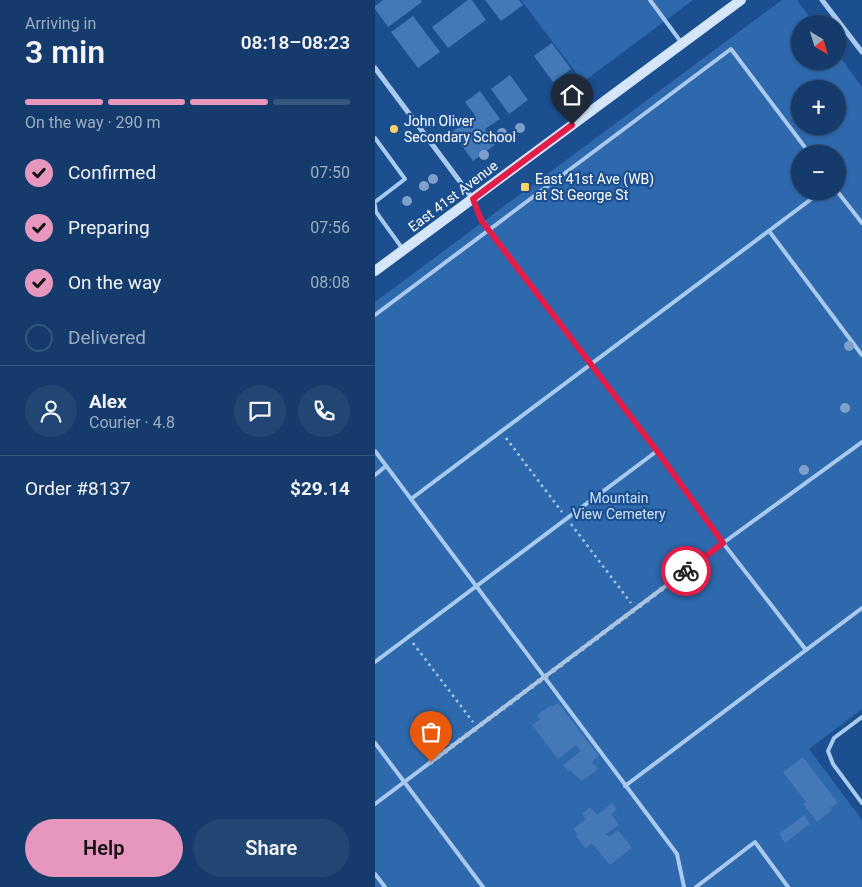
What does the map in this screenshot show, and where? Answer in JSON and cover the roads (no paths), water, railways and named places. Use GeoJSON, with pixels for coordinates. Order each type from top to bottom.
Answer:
{"type":"FeatureCollection","features":[{"type":"Feature","properties":{"kind":"main road","name":"East 41st Avenue"},"geometry":{"type":"LineString","coordinates":[[375,271],[741,0]]}},
{"type":"Feature","properties":{"kind":"street"},"geometry":{"type":"LineString","coordinates":[[822,0],[862,52]]}},
{"type":"Feature","properties":{"kind":"street"},"geometry":{"type":"LineString","coordinates":[[375,68],[473,199]]}},
{"type":"Feature","properties":{"kind":"lane"},"geometry":{"type":"LineString","coordinates":[[650,0],[682,44]]}},
{"type":"Feature","properties":{"kind":"lane"},"geometry":{"type":"LineString","coordinates":[[375,315],[731,49],[803,145]]}},
{"type":"Feature","properties":{"kind":"lane"},"geometry":{"type":"LineString","coordinates":[[375,138],[405,179],[375,203],[377,212],[403,250]]}},
{"type":"Feature","properties":{"kind":"lane"},"geometry":{"type":"LineString","coordinates":[[473,199],[481,220],[657,451],[723,543],[806,650]]}},
{"type":"Feature","properties":{"kind":"lane"},"geometry":{"type":"LineString","coordinates":[[411,499],[810,200]]}},
{"type":"Feature","properties":{"kind":"lane"},"geometry":{"type":"LineString","coordinates":[[845,200],[862,223]]}},
{"type":"Feature","properties":{"kind":"lane"},"geometry":{"type":"LineString","coordinates":[[769,231],[862,355]]}},
{"type":"Feature","properties":{"kind":"lane"},"geometry":{"type":"LineString","coordinates":[[375,804],[723,543],[862,442]]}},
{"type":"Feature","properties":{"kind":"lane"},"geometry":{"type":"LineString","coordinates":[[375,451],[677,854],[684,887]]}},
{"type":"Feature","properties":{"kind":"lane"},"geometry":{"type":"LineString","coordinates":[[375,662],[657,451]]}},
{"type":"Feature","properties":{"kind":"lane"},"geometry":{"type":"LineString","coordinates":[[375,475],[386,466]]}},
{"type":"Feature","properties":{"kind":"lane"},"geometry":{"type":"LineString","coordinates":[[625,786],[862,608]]}},
{"type":"Feature","properties":{"kind":"lane"},"geometry":{"type":"LineString","coordinates":[[862,717],[834,738],[828,751],[833,764],[862,803]]}},
{"type":"Feature","properties":{"kind":"lane"},"geometry":{"type":"LineString","coordinates":[[375,743],[483,887]]}},
{"type":"Feature","properties":{"kind":"lane"},"geometry":{"type":"LineString","coordinates":[[696,887],[755,842],[788,887]]}},
{"type":"Feature","properties":{"kind":"lane"},"geometry":{"type":"LineString","coordinates":[[375,874],[385,887]]}},
{"type":"Feature","properties":{"kind":"place","name":"John Oliver Secondary School"},"geometry":{"type":"Point","coordinates":[394,129]}},
{"type":"Feature","properties":{"kind":"place","name":"East 41st Ave (WB) at St George St"},"geometry":{"type":"Point","coordinates":[525,187]}},
{"type":"Feature","properties":{"kind":"park label","name":"Mountain View Cemetery"},"geometry":{"type":"Point","coordinates":[619,506]}}]}
